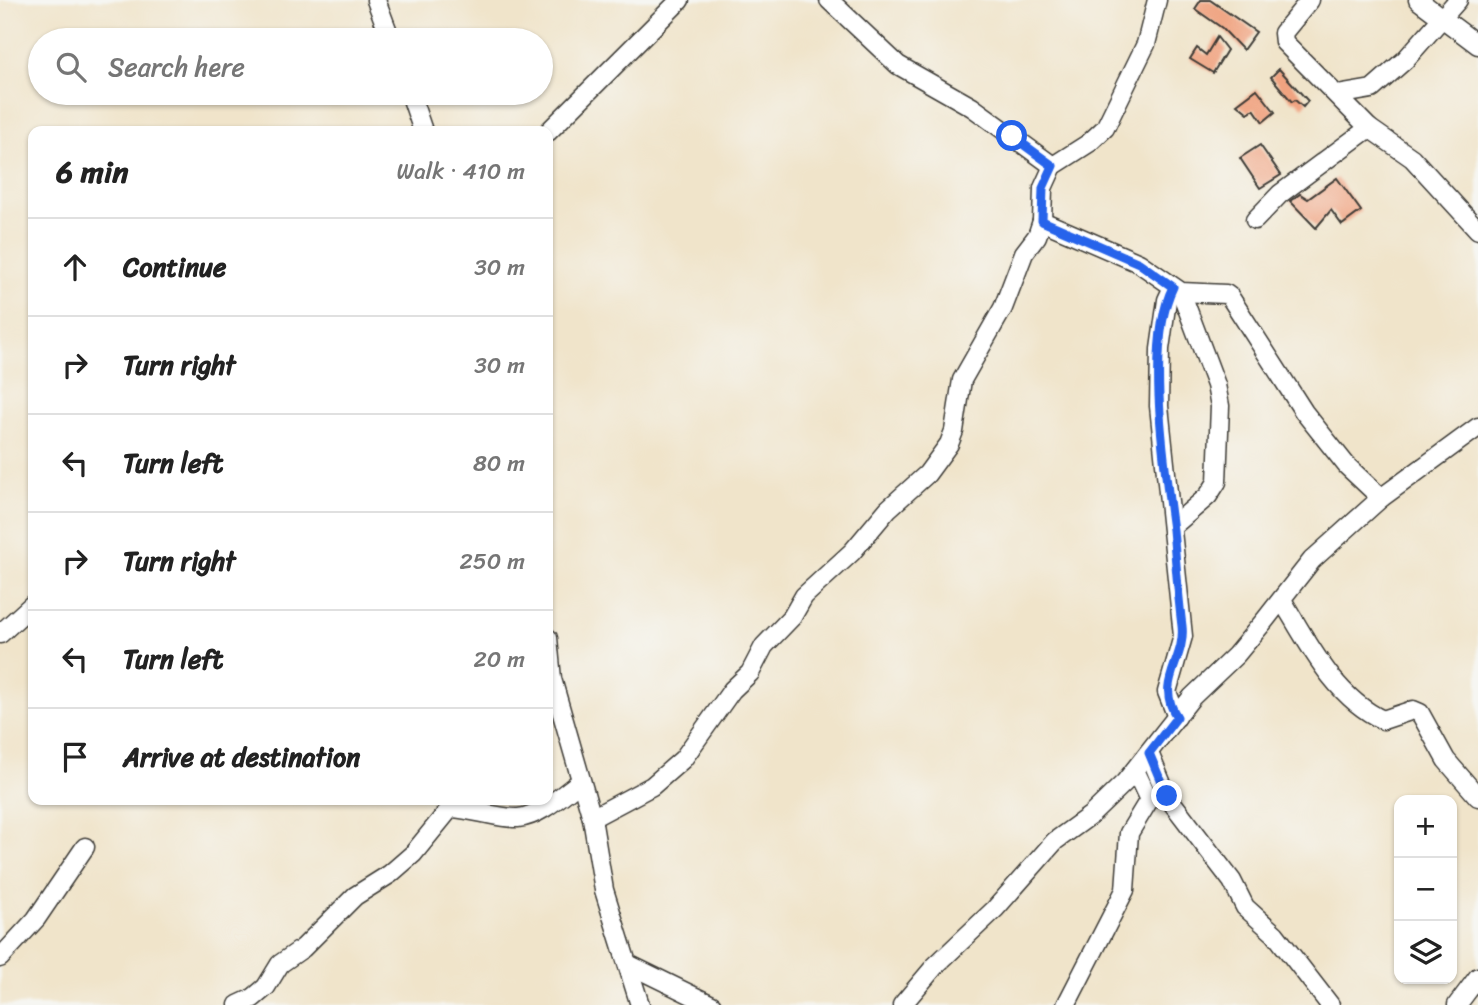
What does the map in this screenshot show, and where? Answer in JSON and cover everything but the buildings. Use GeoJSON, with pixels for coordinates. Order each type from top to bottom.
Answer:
{"type":"FeatureCollection","features":[{"type":"Feature","properties":{"kind":"street"},"geometry":{"type":"LineString","coordinates":[[376,0],[386,28]]}},
{"type":"Feature","properties":{"kind":"street"},"geometry":{"type":"LineString","coordinates":[[553,127],[680,0]]}},
{"type":"Feature","properties":{"kind":"street"},"geometry":{"type":"LineString","coordinates":[[829,0],[898,65],[972,107],[1053,166]]}},
{"type":"Feature","properties":{"kind":"street"},"geometry":{"type":"LineString","coordinates":[[592,818],[652,786],[683,759],[732,690],[750,673],[764,646],[792,617],[804,596],[852,552],[888,509],[927,474],[953,438],[962,380],[1003,308],[1016,270],[1037,236],[1042,221],[1043,188],[1053,166],[1089,143],[1105,128],[1146,44],[1157,0]]}},
{"type":"Feature","properties":{"kind":"street"},"geometry":{"type":"LineString","coordinates":[[1310,0],[1283,33],[1283,42],[1369,128],[1412,158],[1478,230]]}},
{"type":"Feature","properties":{"kind":"street"},"geometry":{"type":"LineString","coordinates":[[1418,0],[1478,45]]}},
{"type":"Feature","properties":{"kind":"street"},"geometry":{"type":"LineString","coordinates":[[1337,95],[1372,89],[1405,60],[1458,0]]}},
{"type":"Feature","properties":{"kind":"street"},"geometry":{"type":"LineString","coordinates":[[414,105],[420,126]]}},
{"type":"Feature","properties":{"kind":"street"},"geometry":{"type":"LineString","coordinates":[[1255,220],[1280,194],[1369,128]]}},
{"type":"Feature","properties":{"kind":"street"},"geometry":{"type":"LineString","coordinates":[[1042,221],[1139,263],[1177,290],[1226,293],[1234,300],[1304,412],[1347,466],[1381,498]]}},
{"type":"Feature","properties":{"kind":"street"},"geometry":{"type":"LineString","coordinates":[[1177,290],[1167,300],[1160,349],[1159,406],[1183,636],[1167,692],[1177,717]]}},
{"type":"Feature","properties":{"kind":"street"},"geometry":{"type":"LineString","coordinates":[[1172,527],[1208,496],[1217,482],[1220,406],[1216,385],[1177,290]]}},
{"type":"Feature","properties":{"kind":"street"},"geometry":{"type":"LineString","coordinates":[[902,1005],[935,966],[995,909],[1055,841],[1091,815],[1135,770],[1177,717],[1282,600],[1312,560],[1381,498],[1478,427]]}},
{"type":"Feature","properties":{"kind":"street"},"geometry":{"type":"LineString","coordinates":[[1282,600],[1309,645],[1351,699],[1383,720],[1413,710],[1420,713],[1447,760],[1478,797]]}},
{"type":"Feature","properties":{"kind":"street"},"geometry":{"type":"LineString","coordinates":[[0,634],[28,609]]}},
{"type":"Feature","properties":{"kind":"street"},"geometry":{"type":"LineString","coordinates":[[553,691],[592,818],[604,890],[640,1005]]}},
{"type":"Feature","properties":{"kind":"street"},"geometry":{"type":"LineString","coordinates":[[1149,753],[1167,796],[1232,881],[1245,906],[1275,934],[1330,1005]]}},
{"type":"Feature","properties":{"kind":"street"},"geometry":{"type":"LineString","coordinates":[[1135,770],[1149,800]]}},
{"type":"Feature","properties":{"kind":"street"},"geometry":{"type":"LineString","coordinates":[[553,799],[581,781]]}},
{"type":"Feature","properties":{"kind":"street"},"geometry":{"type":"LineString","coordinates":[[1066,1005],[1125,890],[1129,833],[1149,800],[1167,796]]}},
{"type":"Feature","properties":{"kind":"street"},"geometry":{"type":"LineString","coordinates":[[238,1005],[253,998],[266,987],[280,964],[320,933],[355,896],[390,874],[413,854],[454,805]]}},
{"type":"Feature","properties":{"kind":"street"},"geometry":{"type":"LineString","coordinates":[[459,805],[516,818],[527,816],[544,805]]}},
{"type":"Feature","properties":{"kind":"street"},"geometry":{"type":"LineString","coordinates":[[0,958],[36,919],[85,847]]}},
{"type":"Feature","properties":{"kind":"street"},"geometry":{"type":"LineString","coordinates":[[628,964],[712,1005]]}},
{"type":"Feature","properties":{"kind":"street"},"geometry":{"type":"LineString","coordinates":[[1457,1005],[1478,977]]}},
{"type":"Feature","properties":{"kind":"route"},"geometry":{"type":"LineString","coordinates":[[1012,136],[1053,166],[1043,188],[1042,221],[1139,263],[1173,287],[1167,300],[1160,349],[1159,406],[1183,636],[1167,692],[1177,717],[1149,753],[1167,796]]}}]}
